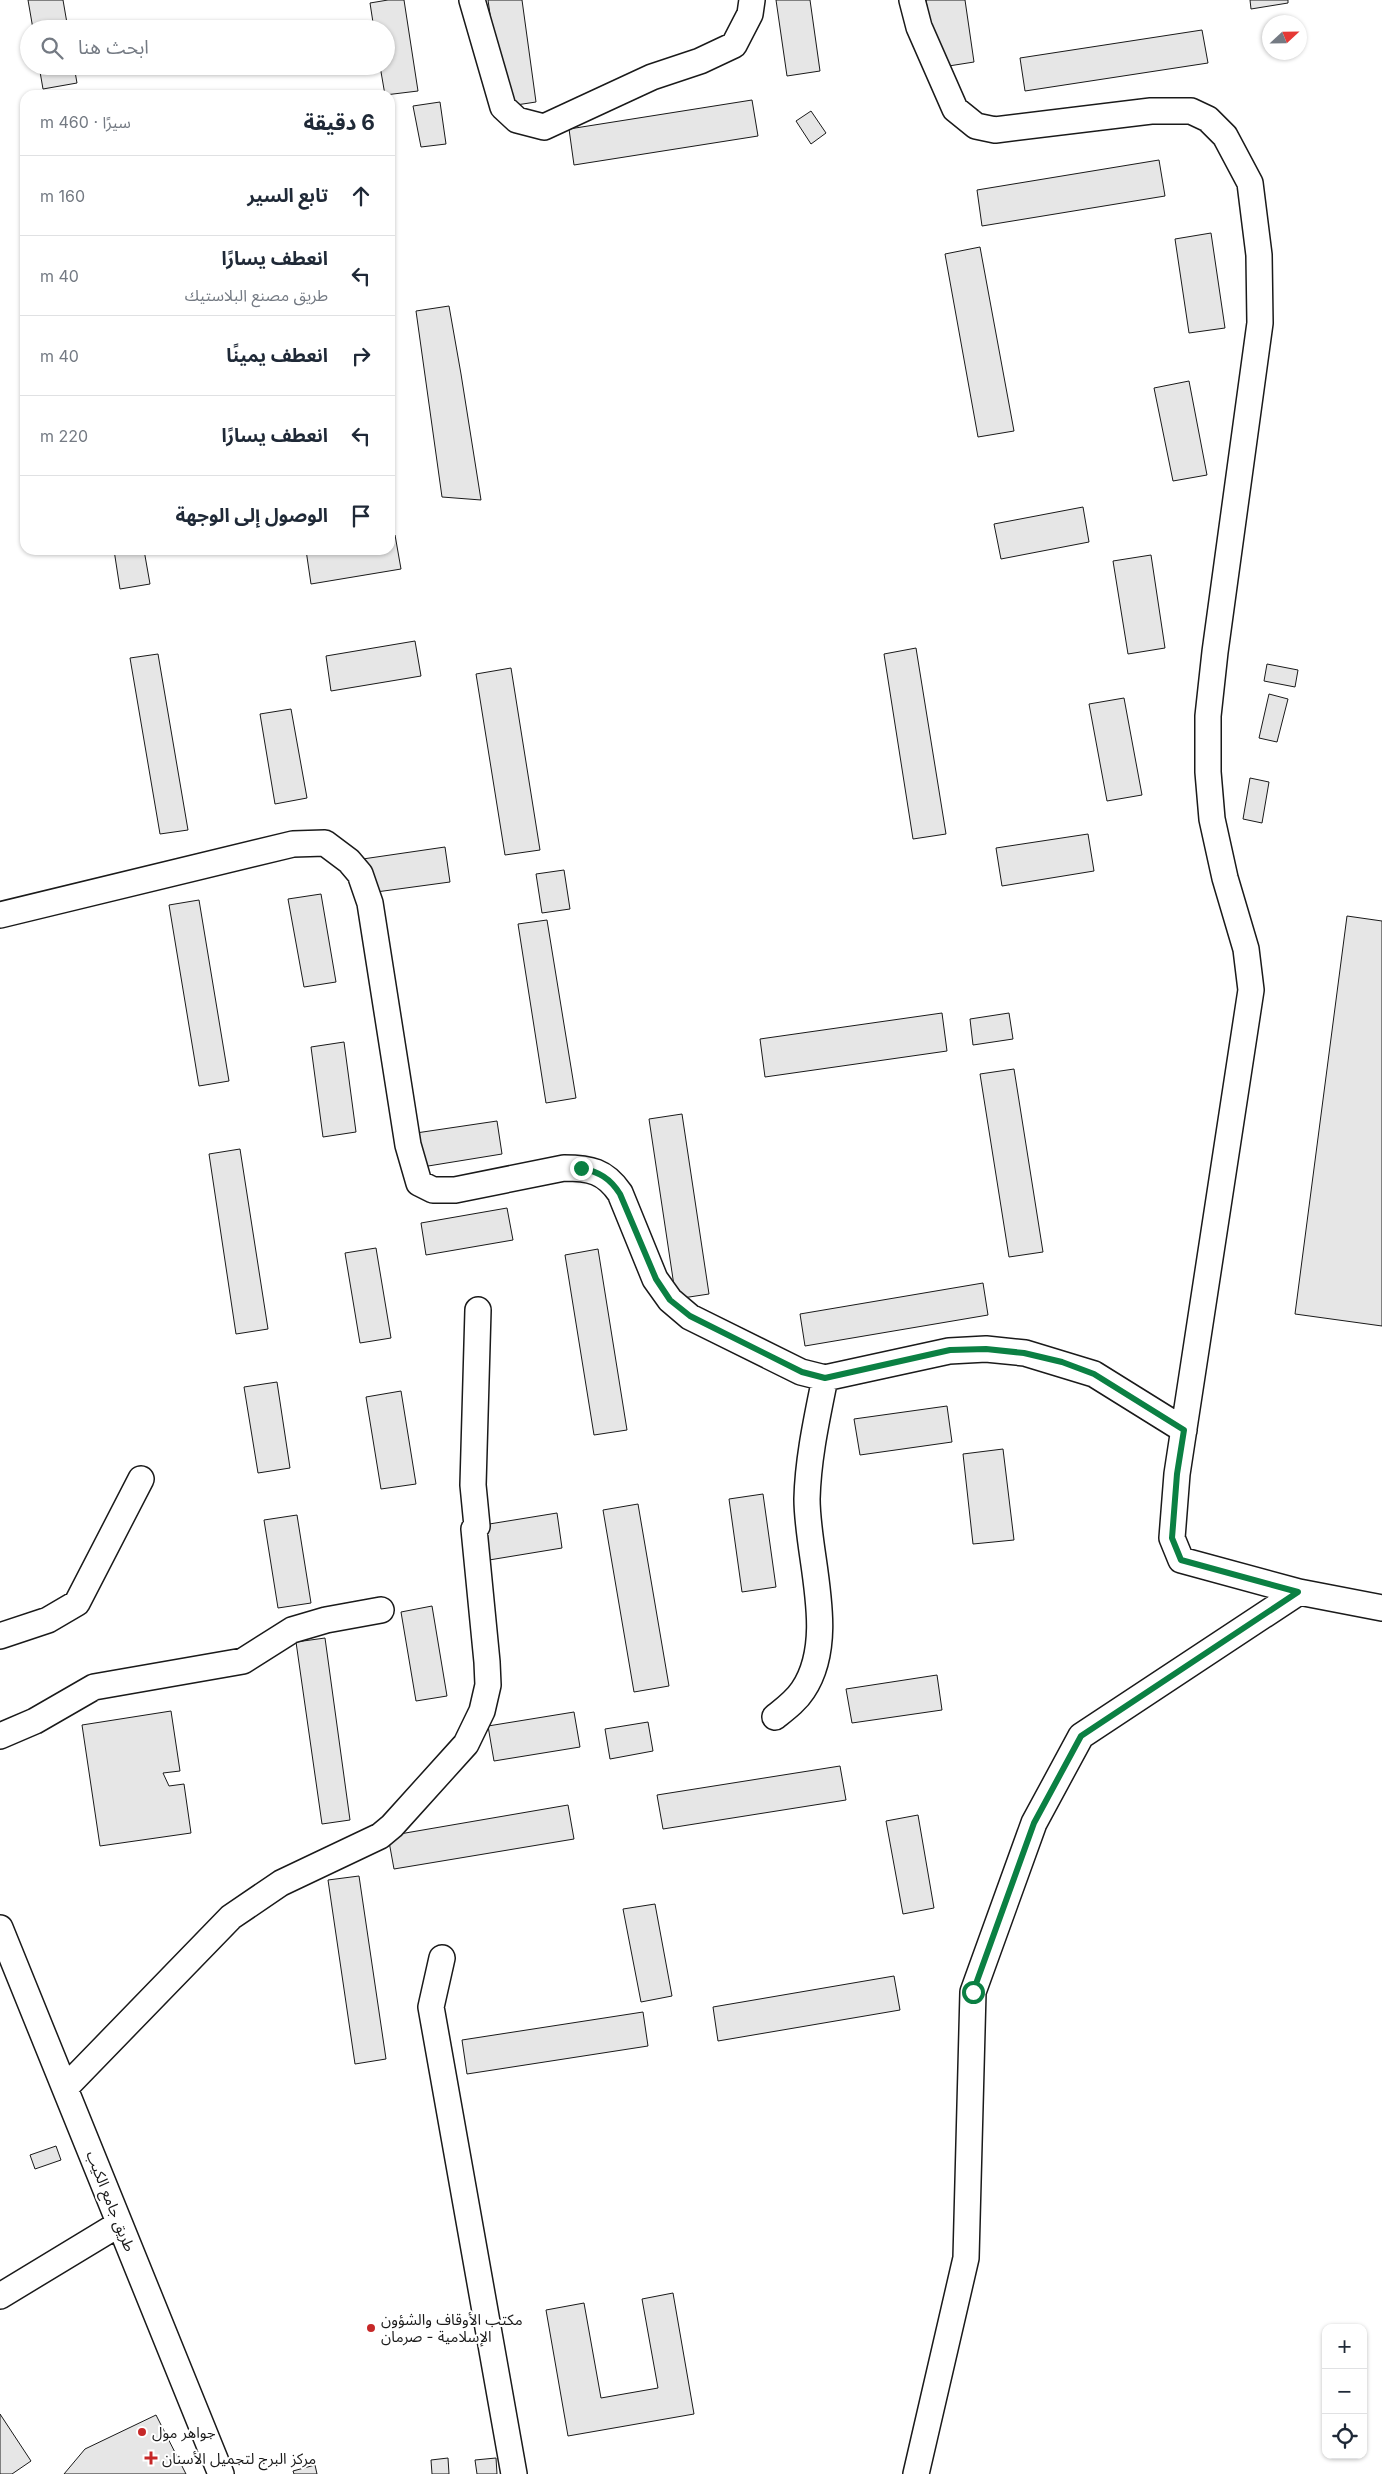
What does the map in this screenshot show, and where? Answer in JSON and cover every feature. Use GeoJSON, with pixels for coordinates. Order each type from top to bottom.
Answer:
{"type":"FeatureCollection","features":[{"type":"Feature","properties":{"kind":"street"},"geometry":{"type":"LineString","coordinates":[[472,0],[502,107],[516,120],[544,127],[652,78],[700,61],[734,45],[750,14],[752,0]]}},
{"type":"Feature","properties":{"kind":"street"},"geometry":{"type":"LineString","coordinates":[[912,0],[919,27],[954,109],[976,126],[995,130],[1151,111],[1191,112],[1208,119],[1224,136],[1250,183],[1259,255],[1260,323],[1215,652],[1208,716],[1208,772],[1212,819],[1225,878],[1246,949],[1251,990],[1177,1474],[1172,1538],[1181,1560],[1298,1592],[1382,1608]]}},
{"type":"Feature","properties":{"kind":"street"},"geometry":{"type":"LineString","coordinates":[[0,915],[293,844],[325,843],[350,860],[360,874],[370,903],[408,1145],[419,1184],[433,1190],[455,1190],[564,1168],[581,1168],[596,1172],[611,1181],[620,1194],[656,1279],[670,1300],[690,1316],[802,1372],[825,1378],[950,1350],[986,1349],[1024,1353],[1062,1362],[1094,1374],[1184,1430]]}},
{"type":"Feature","properties":{"kind":"street"},"geometry":{"type":"LineString","coordinates":[[66,2087],[231,1917],[281,1884],[380,1836],[406,1812],[466,1744],[482,1712],[488,1685],[474,1529],[477,1526],[473,1484],[478,1310]]}},
{"type":"Feature","properties":{"kind":"street"},"geometry":{"type":"LineString","coordinates":[[776,1717],[793,1703],[803,1690],[817,1658],[818,1600],[808,1493],[811,1450],[825,1378]]}},
{"type":"Feature","properties":{"kind":"street"},"geometry":{"type":"LineString","coordinates":[[0,1636],[48,1620],[78,1603],[141,1479]]}},
{"type":"Feature","properties":{"kind":"street"},"geometry":{"type":"LineString","coordinates":[[916,2474],[966,2258],[973,1992],[1034,1823],[1081,1736],[1298,1592]]}},
{"type":"Feature","properties":{"kind":"street"},"geometry":{"type":"LineString","coordinates":[[0,1736],[35,1721],[94,1687],[243,1661],[292,1630],[326,1620],[381,1610]]}},
{"type":"Feature","properties":{"kind":"street","name":"طريق جامع الكيب"},"geometry":{"type":"LineString","coordinates":[[0,1928],[9,1977],[66,2087],[119,2224],[221,2474]]}},
{"type":"Feature","properties":{"kind":"street"},"geometry":{"type":"LineString","coordinates":[[442,1958],[431,2007],[514,2474]]}},
{"type":"Feature","properties":{"kind":"street"},"geometry":{"type":"LineString","coordinates":[[0,2296],[119,2224]]}},
{"type":"Feature","properties":{"kind":"building"},"geometry":{"type":"Polygon","coordinates":[[[28,0],[63,0],[66,20],[31,20],[28,0]]]}},
{"type":"Feature","properties":{"kind":"building"},"geometry":{"type":"Polygon","coordinates":[[[404,0],[418,91],[395,94],[395,90],[384,90],[382,75],[395,75],[395,20],[373,20],[370,3],[404,0]]]}},
{"type":"Feature","properties":{"kind":"building"},"geometry":{"type":"Polygon","coordinates":[[[488,0],[522,0],[536,102],[503,107],[488,0]]]}},
{"type":"Feature","properties":{"kind":"building"},"geometry":{"type":"Polygon","coordinates":[[[776,0],[810,0],[820,71],[787,76],[776,0]]]}},
{"type":"Feature","properties":{"kind":"building"},"geometry":{"type":"Polygon","coordinates":[[[926,0],[965,0],[974,62],[936,68],[926,0]]]}},
{"type":"Feature","properties":{"kind":"building"},"geometry":{"type":"Polygon","coordinates":[[[1250,0],[1288,0],[1288,3],[1251,9],[1250,0]]]}},
{"type":"Feature","properties":{"kind":"building"},"geometry":{"type":"Polygon","coordinates":[[[1202,30],[1208,63],[1025,91],[1020,58],[1202,30]]]}},
{"type":"Feature","properties":{"kind":"building"},"geometry":{"type":"Polygon","coordinates":[[[41,75],[76,75],[77,83],[43,89],[41,75]]]}},
{"type":"Feature","properties":{"kind":"building"},"geometry":{"type":"Polygon","coordinates":[[[752,100],[758,136],[574,165],[569,129],[752,100]]]}},
{"type":"Feature","properties":{"kind":"building"},"geometry":{"type":"Polygon","coordinates":[[[440,102],[446,144],[421,147],[413,106],[440,102]]]}},
{"type":"Feature","properties":{"kind":"building"},"geometry":{"type":"Polygon","coordinates":[[[811,111],[826,133],[811,144],[796,121],[811,111]]]}},
{"type":"Feature","properties":{"kind":"building"},"geometry":{"type":"Polygon","coordinates":[[[1159,160],[1165,196],[982,226],[977,190],[1159,160]]]}},
{"type":"Feature","properties":{"kind":"building"},"geometry":{"type":"Polygon","coordinates":[[[1211,233],[1225,328],[1189,333],[1175,239],[1211,233]]]}},
{"type":"Feature","properties":{"kind":"building"},"geometry":{"type":"Polygon","coordinates":[[[980,247],[1014,431],[978,437],[945,254],[980,247]]]}},
{"type":"Feature","properties":{"kind":"building"},"geometry":{"type":"Polygon","coordinates":[[[449,306],[481,500],[442,497],[416,311],[449,306]]]}},
{"type":"Feature","properties":{"kind":"building"},"geometry":{"type":"Polygon","coordinates":[[[1189,381],[1207,475],[1173,481],[1154,388],[1189,381]]]}},
{"type":"Feature","properties":{"kind":"building"},"geometry":{"type":"Polygon","coordinates":[[[1083,507],[1089,542],[1001,559],[994,524],[1083,507]]]}},
{"type":"Feature","properties":{"kind":"building"},"geometry":{"type":"Polygon","coordinates":[[[395,535],[401,569],[311,584],[307,555],[395,555],[395,535]]]}},
{"type":"Feature","properties":{"kind":"building"},"geometry":{"type":"Polygon","coordinates":[[[115,555],[145,555],[150,584],[120,589],[115,555]]]}},
{"type":"Feature","properties":{"kind":"building"},"geometry":{"type":"Polygon","coordinates":[[[1151,555],[1165,648],[1128,654],[1113,561],[1151,555]]]}},
{"type":"Feature","properties":{"kind":"building"},"geometry":{"type":"Polygon","coordinates":[[[415,641],[421,676],[331,691],[326,656],[415,641]]]}},
{"type":"Feature","properties":{"kind":"building"},"geometry":{"type":"Polygon","coordinates":[[[916,648],[946,834],[913,839],[884,654],[916,648]]]}},
{"type":"Feature","properties":{"kind":"building"},"geometry":{"type":"Polygon","coordinates":[[[158,654],[188,830],[160,834],[130,658],[158,654]]]}},
{"type":"Feature","properties":{"kind":"building"},"geometry":{"type":"Polygon","coordinates":[[[1267,664],[1298,670],[1295,687],[1264,681],[1267,664]]]}},
{"type":"Feature","properties":{"kind":"building"},"geometry":{"type":"Polygon","coordinates":[[[511,668],[540,850],[505,855],[476,674],[511,668]]]}},
{"type":"Feature","properties":{"kind":"building"},"geometry":{"type":"Polygon","coordinates":[[[1269,694],[1288,699],[1277,742],[1259,738],[1269,694]]]}},
{"type":"Feature","properties":{"kind":"building"},"geometry":{"type":"Polygon","coordinates":[[[1124,698],[1142,795],[1107,801],[1089,704],[1124,698]]]}},
{"type":"Feature","properties":{"kind":"building"},"geometry":{"type":"Polygon","coordinates":[[[291,709],[307,798],[275,804],[260,714],[291,709]]]}},
{"type":"Feature","properties":{"kind":"building"},"geometry":{"type":"Polygon","coordinates":[[[1250,778],[1269,782],[1262,823],[1243,819],[1250,778]]]}},
{"type":"Feature","properties":{"kind":"building"},"geometry":{"type":"Polygon","coordinates":[[[1088,834],[1094,871],[1002,886],[996,848],[1088,834]]]}},
{"type":"Feature","properties":{"kind":"building"},"geometry":{"type":"Polygon","coordinates":[[[445,847],[450,882],[354,895],[349,861],[445,847]]]}},
{"type":"Feature","properties":{"kind":"building"},"geometry":{"type":"Polygon","coordinates":[[[564,870],[570,909],[542,913],[536,874],[564,870]]]}},
{"type":"Feature","properties":{"kind":"building"},"geometry":{"type":"Polygon","coordinates":[[[321,894],[336,982],[304,987],[288,899],[321,894]]]}},
{"type":"Feature","properties":{"kind":"building"},"geometry":{"type":"Polygon","coordinates":[[[199,900],[229,1081],[199,1086],[169,905],[199,900]]]}},
{"type":"Feature","properties":{"kind":"building"},"geometry":{"type":"Polygon","coordinates":[[[1347,916],[1382,921],[1382,1326],[1295,1314],[1347,916]]]}},
{"type":"Feature","properties":{"kind":"building"},"geometry":{"type":"Polygon","coordinates":[[[547,920],[576,1098],[546,1103],[518,924],[547,920]]]}},
{"type":"Feature","properties":{"kind":"building"},"geometry":{"type":"Polygon","coordinates":[[[942,1013],[947,1051],[765,1077],[760,1039],[942,1013]]]}},
{"type":"Feature","properties":{"kind":"building"},"geometry":{"type":"Polygon","coordinates":[[[1009,1013],[1013,1039],[973,1045],[970,1019],[1009,1013]]]}},
{"type":"Feature","properties":{"kind":"building"},"geometry":{"type":"Polygon","coordinates":[[[344,1042],[356,1132],[323,1137],[311,1047],[344,1042]]]}},
{"type":"Feature","properties":{"kind":"building"},"geometry":{"type":"Polygon","coordinates":[[[1014,1069],[1043,1252],[1009,1257],[980,1074],[1014,1069]]]}},
{"type":"Feature","properties":{"kind":"building"},"geometry":{"type":"Polygon","coordinates":[[[682,1114],[709,1294],[676,1299],[649,1119],[682,1114]]]}},
{"type":"Feature","properties":{"kind":"building"},"geometry":{"type":"Polygon","coordinates":[[[497,1121],[502,1154],[422,1167],[416,1133],[497,1121]]]}},
{"type":"Feature","properties":{"kind":"building"},"geometry":{"type":"Polygon","coordinates":[[[240,1149],[268,1329],[236,1334],[209,1154],[240,1149]]]}},
{"type":"Feature","properties":{"kind":"building"},"geometry":{"type":"Polygon","coordinates":[[[507,1208],[513,1240],[426,1255],[421,1223],[507,1208]]]}},
{"type":"Feature","properties":{"kind":"building"},"geometry":{"type":"Polygon","coordinates":[[[376,1248],[391,1338],[360,1343],[345,1253],[376,1248]]]}},
{"type":"Feature","properties":{"kind":"building"},"geometry":{"type":"Polygon","coordinates":[[[598,1249],[627,1430],[594,1435],[565,1255],[598,1249]]]}},
{"type":"Feature","properties":{"kind":"building"},"geometry":{"type":"Polygon","coordinates":[[[983,1283],[988,1315],[805,1346],[800,1314],[983,1283]]]}},
{"type":"Feature","properties":{"kind":"building"},"geometry":{"type":"Polygon","coordinates":[[[277,1382],[290,1468],[258,1473],[244,1387],[277,1382]]]}},
{"type":"Feature","properties":{"kind":"building"},"geometry":{"type":"Polygon","coordinates":[[[401,1391],[416,1484],[381,1489],[366,1397],[401,1391]]]}},
{"type":"Feature","properties":{"kind":"building"},"geometry":{"type":"Polygon","coordinates":[[[947,1406],[952,1442],[860,1455],[854,1419],[947,1406]]]}},
{"type":"Feature","properties":{"kind":"building"},"geometry":{"type":"Polygon","coordinates":[[[1003,1449],[1014,1540],[973,1544],[963,1454],[1003,1449]]]}},
{"type":"Feature","properties":{"kind":"building"},"geometry":{"type":"Polygon","coordinates":[[[763,1494],[776,1587],[742,1592],[729,1499],[763,1494]]]}},
{"type":"Feature","properties":{"kind":"building"},"geometry":{"type":"Polygon","coordinates":[[[638,1504],[669,1686],[634,1692],[603,1510],[638,1504]]]}},
{"type":"Feature","properties":{"kind":"building"},"geometry":{"type":"Polygon","coordinates":[[[557,1513],[562,1548],[483,1561],[477,1526],[557,1513]]]}},
{"type":"Feature","properties":{"kind":"building"},"geometry":{"type":"Polygon","coordinates":[[[297,1515],[311,1603],[278,1608],[264,1520],[297,1515]]]}},
{"type":"Feature","properties":{"kind":"building"},"geometry":{"type":"Polygon","coordinates":[[[432,1606],[447,1696],[416,1701],[401,1612],[432,1606]]]}},
{"type":"Feature","properties":{"kind":"building"},"geometry":{"type":"Polygon","coordinates":[[[325,1638],[350,1820],[322,1824],[296,1642],[325,1638]]]}},
{"type":"Feature","properties":{"kind":"building"},"geometry":{"type":"Polygon","coordinates":[[[937,1675],[942,1710],[852,1723],[846,1689],[937,1675]]]}},
{"type":"Feature","properties":{"kind":"building"},"geometry":{"type":"Polygon","coordinates":[[[171,1711],[180,1771],[163,1773],[169,1786],[184,1784],[191,1833],[100,1846],[82,1725],[171,1711]]]}},
{"type":"Feature","properties":{"kind":"building"},"geometry":{"type":"Polygon","coordinates":[[[574,1712],[580,1747],[494,1761],[488,1726],[574,1712]]]}},
{"type":"Feature","properties":{"kind":"building"},"geometry":{"type":"Polygon","coordinates":[[[648,1722],[653,1751],[610,1759],[605,1729],[648,1722]]]}},
{"type":"Feature","properties":{"kind":"building"},"geometry":{"type":"Polygon","coordinates":[[[840,1766],[846,1800],[663,1829],[657,1795],[840,1766]]]}},
{"type":"Feature","properties":{"kind":"building"},"geometry":{"type":"Polygon","coordinates":[[[568,1805],[574,1839],[394,1869],[388,1836],[568,1805]]]}},
{"type":"Feature","properties":{"kind":"building"},"geometry":{"type":"Polygon","coordinates":[[[918,1815],[934,1908],[903,1914],[886,1821],[918,1815]]]}},
{"type":"Feature","properties":{"kind":"building"},"geometry":{"type":"Polygon","coordinates":[[[359,1876],[386,2059],[355,2064],[328,1880],[359,1876]]]}},
{"type":"Feature","properties":{"kind":"building"},"geometry":{"type":"Polygon","coordinates":[[[655,1904],[672,1996],[641,2002],[623,1909],[655,1904]]]}},
{"type":"Feature","properties":{"kind":"building"},"geometry":{"type":"Polygon","coordinates":[[[894,1976],[900,2010],[718,2041],[713,2007],[894,1976]]]}},
{"type":"Feature","properties":{"kind":"building"},"geometry":{"type":"Polygon","coordinates":[[[643,2012],[648,2046],[467,2074],[462,2040],[643,2012]]]}},
{"type":"Feature","properties":{"kind":"building"},"geometry":{"type":"Polygon","coordinates":[[[56,2146],[61,2160],[35,2169],[30,2155],[56,2146]]]}},
{"type":"Feature","properties":{"kind":"building"},"geometry":{"type":"Polygon","coordinates":[[[673,2293],[694,2414],[568,2436],[546,2310],[584,2303],[601,2398],[658,2388],[642,2299],[673,2293]]]}},
{"type":"Feature","properties":{"kind":"building"},"geometry":{"type":"Polygon","coordinates":[[[0,2414],[31,2461],[12,2474],[0,2474],[0,2414]]]}},
{"type":"Feature","properties":{"kind":"building","name":"جواهر مول"},"geometry":{"type":"Polygon","coordinates":[[[156,2415],[186,2474],[64,2474],[85,2449],[156,2415]]]}},
{"type":"Feature","properties":{"kind":"building"},"geometry":{"type":"Polygon","coordinates":[[[448,2458],[449,2474],[432,2474],[431,2460],[448,2458]]]}},
{"type":"Feature","properties":{"kind":"building"},"geometry":{"type":"Polygon","coordinates":[[[496,2458],[497,2474],[477,2474],[475,2460],[496,2458]]]}},
{"type":"Feature","properties":{"kind":"building"},"geometry":{"type":"Polygon","coordinates":[[[315,2465],[317,2474],[294,2474],[293,2471],[315,2465]]]}},
{"type":"Feature","properties":{"kind":"place","name":"مكتب الأوقاف والشؤون الإسلامية - صرمان"},"geometry":{"type":"Point","coordinates":[371,2328]}},
{"type":"Feature","properties":{"kind":"place","name":"جواهر مول"},"geometry":{"type":"Point","coordinates":[142,2432]}},
{"type":"Feature","properties":{"kind":"place","name":"مركز البرج لتجميل الأسنان"},"geometry":{"type":"Point","coordinates":[151,2458]}},
{"type":"Feature","properties":{"kind":"route"},"geometry":{"type":"LineString","coordinates":[[581,1168],[596,1172],[611,1181],[620,1194],[656,1279],[670,1300],[690,1316],[802,1372],[825,1378],[950,1350],[986,1349],[1024,1353],[1062,1362],[1094,1374],[1128,1394],[1184,1430],[1177,1474],[1172,1538],[1181,1560],[1298,1592],[1081,1736],[1034,1823],[973,1992]]}}]}
